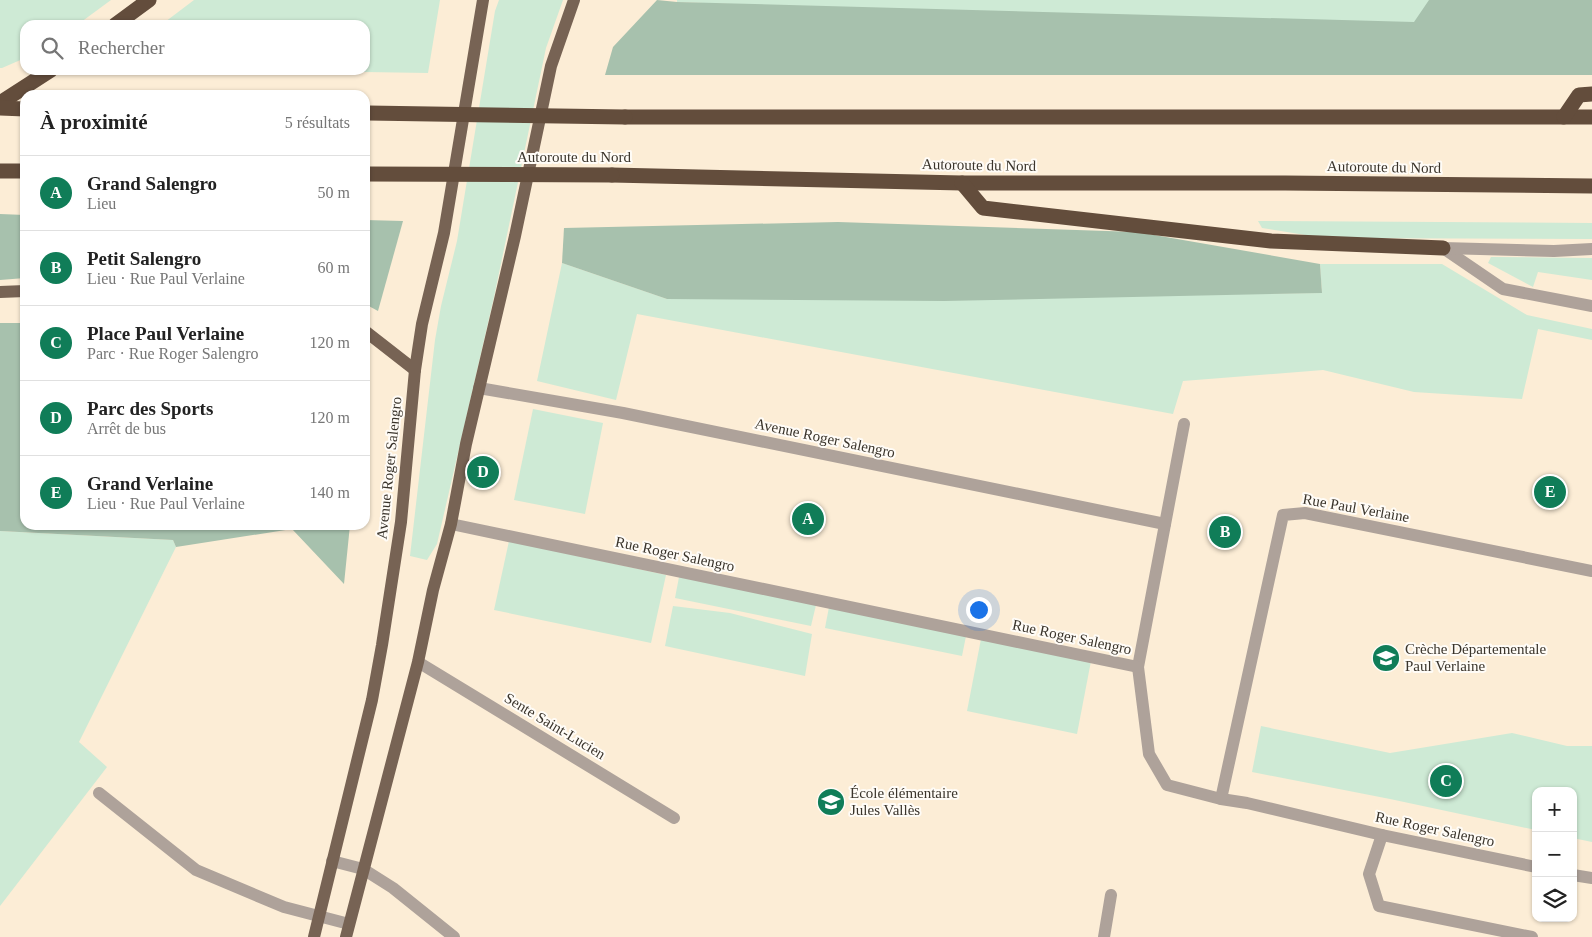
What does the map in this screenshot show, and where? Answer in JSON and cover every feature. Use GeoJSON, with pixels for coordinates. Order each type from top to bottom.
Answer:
{"type":"FeatureCollection","features":[{"type":"Feature","properties":{"kind":"highway"},"geometry":{"type":"LineString","coordinates":[[122,20],[149,0]]}},
{"type":"Feature","properties":{"kind":"highway"},"geometry":{"type":"LineString","coordinates":[[0,103],[42,75]]}},
{"type":"Feature","properties":{"kind":"highway"},"geometry":{"type":"LineString","coordinates":[[1564,117],[1578,95],[1592,94]]}},
{"type":"Feature","properties":{"kind":"highway"},"geometry":{"type":"LineString","coordinates":[[0,108],[20,109]]}},
{"type":"Feature","properties":{"kind":"highway"},"geometry":{"type":"LineString","coordinates":[[370,114],[625,117],[1592,117]]}},
{"type":"Feature","properties":{"kind":"highway"},"geometry":{"type":"LineString","coordinates":[[0,171],[20,171]]}},
{"type":"Feature","properties":{"kind":"highway","name":"Autoroute du Nord"},"geometry":{"type":"LineString","coordinates":[[370,174],[612,175],[962,183],[1592,186]]}},
{"type":"Feature","properties":{"kind":"highway"},"geometry":{"type":"LineString","coordinates":[[962,183],[983,208],[1270,240],[1443,248]]}},
{"type":"Feature","properties":{"kind":"main road","name":"Avenue Roger Salengro"},"geometry":{"type":"LineString","coordinates":[[314,937],[372,700],[382,645],[401,522],[415,370],[422,324],[444,233],[483,0]]}},
{"type":"Feature","properties":{"kind":"main road"},"geometry":{"type":"LineString","coordinates":[[346,937],[418,662],[433,590],[451,524],[479,388],[515,236],[551,66],[574,0]]}},
{"type":"Feature","properties":{"kind":"main road"},"geometry":{"type":"LineString","coordinates":[[0,292],[20,291]]}},
{"type":"Feature","properties":{"kind":"main road"},"geometry":{"type":"LineString","coordinates":[[370,335],[415,370]]}},
{"type":"Feature","properties":{"kind":"street"},"geometry":{"type":"LineString","coordinates":[[1443,248],[1554,251],[1592,249]]}},
{"type":"Feature","properties":{"kind":"street"},"geometry":{"type":"LineString","coordinates":[[1443,248],[1503,289],[1592,306]]}},
{"type":"Feature","properties":{"kind":"street","name":"Avenue Roger Salengro"},"geometry":{"type":"LineString","coordinates":[[479,388],[623,413],[1165,524]]}},
{"type":"Feature","properties":{"kind":"street"},"geometry":{"type":"LineString","coordinates":[[1138,667],[1184,424]]}},
{"type":"Feature","properties":{"kind":"street","name":"Rue Paul Verlaine"},"geometry":{"type":"LineString","coordinates":[[1221,799],[1283,514],[1305,513],[1592,571]]}},
{"type":"Feature","properties":{"kind":"street","name":"Rue Roger Salengro"},"geometry":{"type":"LineString","coordinates":[[451,524],[1138,667],[1149,754],[1167,785],[1382,835],[1532,866]]}},
{"type":"Feature","properties":{"kind":"street","name":"Sente Saint-Lucien"},"geometry":{"type":"LineString","coordinates":[[418,662],[674,818]]}},
{"type":"Feature","properties":{"kind":"street"},"geometry":{"type":"LineString","coordinates":[[99,793],[196,870],[284,907],[349,924]]}},
{"type":"Feature","properties":{"kind":"street"},"geometry":{"type":"LineString","coordinates":[[1382,835],[1368,874],[1379,906],[1532,937]]}},
{"type":"Feature","properties":{"kind":"street"},"geometry":{"type":"LineString","coordinates":[[332,861],[363,869],[393,888],[454,937]]}},
{"type":"Feature","properties":{"kind":"street"},"geometry":{"type":"LineString","coordinates":[[1577,876],[1592,878]]}},
{"type":"Feature","properties":{"kind":"street"},"geometry":{"type":"LineString","coordinates":[[1104,937],[1111,895]]}},
{"type":"Feature","properties":{"kind":"green space"},"geometry":{"type":"Polygon","coordinates":[[[0,0],[111,0],[84,20],[20,20],[20,60],[0,68],[0,0]]]}},
{"type":"Feature","properties":{"kind":"green space"},"geometry":{"type":"Polygon","coordinates":[[[194,0],[440,0],[428,73],[370,72],[370,20],[168,20],[194,0]]]}},
{"type":"Feature","properties":{"kind":"green space"},"geometry":{"type":"Polygon","coordinates":[[[499,0],[563,0],[546,48],[494,297],[437,544],[427,560],[410,556],[435,340],[441,306],[457,241],[495,11],[499,0]]]}},
{"type":"Feature","properties":{"kind":"green space"},"geometry":{"type":"Polygon","coordinates":[[[657,0],[1414,22],[1429,0],[1592,0],[1592,75],[605,75],[613,47],[657,0]]]}},
{"type":"Feature","properties":{"kind":"green space"},"geometry":{"type":"Polygon","coordinates":[[[677,0],[1592,0],[1592,21],[1262,24],[677,2],[677,0]]]}},
{"type":"Feature","properties":{"kind":"green space"},"geometry":{"type":"Polygon","coordinates":[[[0,214],[20,215],[20,278],[0,280],[0,214]]]}},
{"type":"Feature","properties":{"kind":"green space"},"geometry":{"type":"Polygon","coordinates":[[[370,220],[403,221],[378,311],[370,307],[370,220]]]}},
{"type":"Feature","properties":{"kind":"green space"},"geometry":{"type":"Polygon","coordinates":[[[1258,221],[1592,223],[1592,239],[1324,238],[1262,228],[1258,221]]]}},
{"type":"Feature","properties":{"kind":"green space"},"geometry":{"type":"Polygon","coordinates":[[[838,222],[1137,232],[1320,264],[1322,293],[944,301],[667,299],[562,263],[564,228],[838,222]]]}},
{"type":"Feature","properties":{"kind":"green space"},"geometry":{"type":"Polygon","coordinates":[[[1491,257],[1592,258],[1592,280],[1538,272],[1533,287],[1488,263],[1491,257]]]}},
{"type":"Feature","properties":{"kind":"green space"},"geometry":{"type":"Polygon","coordinates":[[[562,263],[667,299],[1322,293],[1320,264],[1442,264],[1527,315],[1592,329],[1592,340],[1538,329],[1522,399],[1414,392],[1323,370],[1183,381],[1173,414],[637,314],[616,400],[537,381],[562,263]]]}},
{"type":"Feature","properties":{"kind":"green space"},"geometry":{"type":"Polygon","coordinates":[[[0,323],[20,323],[20,530],[286,530],[176,547],[173,540],[0,531],[0,323]]]}},
{"type":"Feature","properties":{"kind":"green space"},"geometry":{"type":"Polygon","coordinates":[[[533,409],[603,423],[585,514],[514,500],[533,409]]]}},
{"type":"Feature","properties":{"kind":"green space"},"geometry":{"type":"Polygon","coordinates":[[[293,530],[349,530],[344,584],[293,530]]]}},
{"type":"Feature","properties":{"kind":"green space"},"geometry":{"type":"Polygon","coordinates":[[[0,531],[173,540],[176,547],[79,742],[107,767],[0,906],[0,531]]]}},
{"type":"Feature","properties":{"kind":"green space"},"geometry":{"type":"Polygon","coordinates":[[[509,541],[666,575],[651,643],[494,610],[509,541]]]}},
{"type":"Feature","properties":{"kind":"green space"},"geometry":{"type":"Polygon","coordinates":[[[679,577],[816,605],[811,626],[675,598],[679,577]]]}},
{"type":"Feature","properties":{"kind":"green space"},"geometry":{"type":"Polygon","coordinates":[[[673,606],[730,613],[812,634],[805,676],[665,646],[673,606]]]}},
{"type":"Feature","properties":{"kind":"green space"},"geometry":{"type":"Polygon","coordinates":[[[829,607],[966,636],[962,656],[825,628],[829,607]]]}},
{"type":"Feature","properties":{"kind":"green space"},"geometry":{"type":"Polygon","coordinates":[[[981,639],[1091,661],[1077,734],[967,711],[981,639]]]}},
{"type":"Feature","properties":{"kind":"green space"},"geometry":{"type":"Polygon","coordinates":[[[1261,726],[1390,753],[1512,733],[1567,746],[1592,746],[1592,842],[1577,839],[1577,787],[1532,787],[1532,829],[1252,772],[1261,726]]]}},
{"type":"Feature","properties":{"kind":"place","name":"Parc des Sports"},"geometry":{"type":"Point","coordinates":[483,472]}},
{"type":"Feature","properties":{"kind":"place","name":"Grand Verlaine"},"geometry":{"type":"Point","coordinates":[1550,492]}},
{"type":"Feature","properties":{"kind":"place","name":"Grand Salengro"},"geometry":{"type":"Point","coordinates":[808,519]}},
{"type":"Feature","properties":{"kind":"place","name":"Petit Salengro"},"geometry":{"type":"Point","coordinates":[1225,532]}},
{"type":"Feature","properties":{"kind":"place","name":"Crèche Départementale Paul Verlaine"},"geometry":{"type":"Point","coordinates":[1386,658]}},
{"type":"Feature","properties":{"kind":"place","name":"Place Paul Verlaine"},"geometry":{"type":"Point","coordinates":[1446,781]}},
{"type":"Feature","properties":{"kind":"place","name":"École élémentaire Jules Vallès"},"geometry":{"type":"Point","coordinates":[831,802]}}]}
